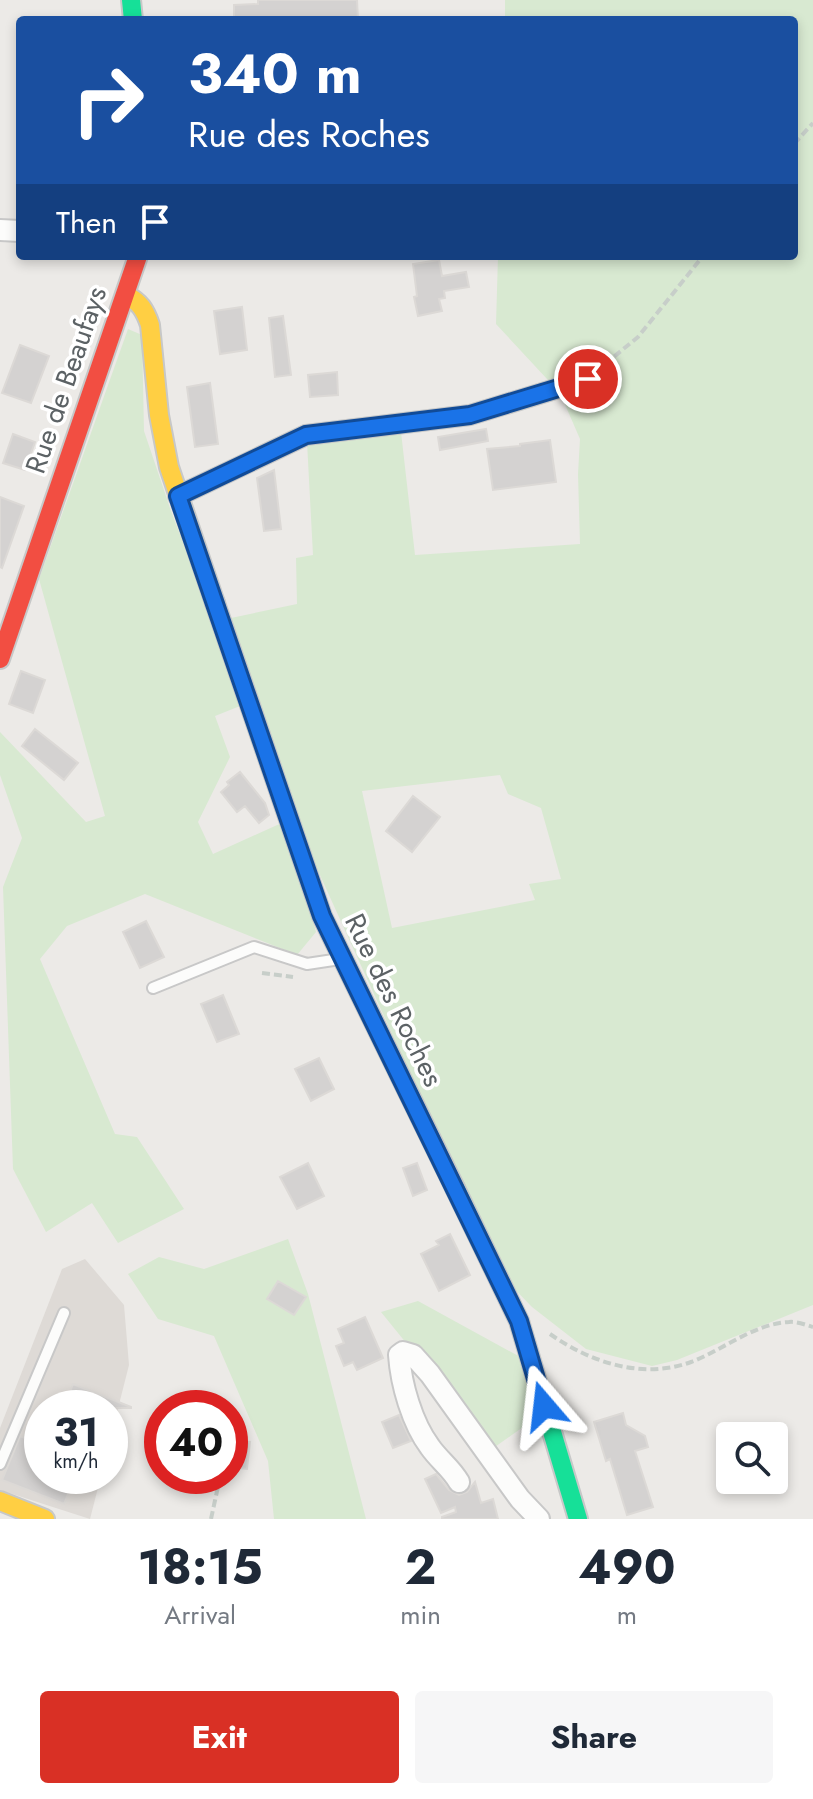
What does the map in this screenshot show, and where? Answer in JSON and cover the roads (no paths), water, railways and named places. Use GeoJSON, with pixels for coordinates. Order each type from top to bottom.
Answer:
{"type":"FeatureCollection","features":[{"type":"Feature","properties":{"kind":"street","name":"Rue de Beaufays"},"geometry":{"type":"LineString","coordinates":[[0,659],[137,260]]}},
{"type":"Feature","properties":{"kind":"street","name":"Rue des Roches"},"geometry":{"type":"LineString","coordinates":[[126,295],[137,300],[150,325],[159,415],[169,467],[322,916],[519,1321],[578,1519]]}},
{"type":"Feature","properties":{"kind":"street"},"geometry":{"type":"LineString","coordinates":[[178,496],[306,435],[470,415],[588,379]]}},
{"type":"Feature","properties":{"kind":"street"},"geometry":{"type":"LineString","coordinates":[[459,1482],[429,1446],[413,1414],[400,1373],[399,1355],[403,1352],[413,1355],[430,1374],[520,1499],[539,1519]]}},
{"type":"Feature","properties":{"kind":"street"},"geometry":{"type":"LineString","coordinates":[[0,1501],[45,1519]]}},
{"type":"Feature","properties":{"kind":"lane"},"geometry":{"type":"LineString","coordinates":[[153,988],[254,947],[307,964],[343,959]]}},
{"type":"Feature","properties":{"kind":"lane"},"geometry":{"type":"LineString","coordinates":[[0,1464],[64,1313]]}}]}
